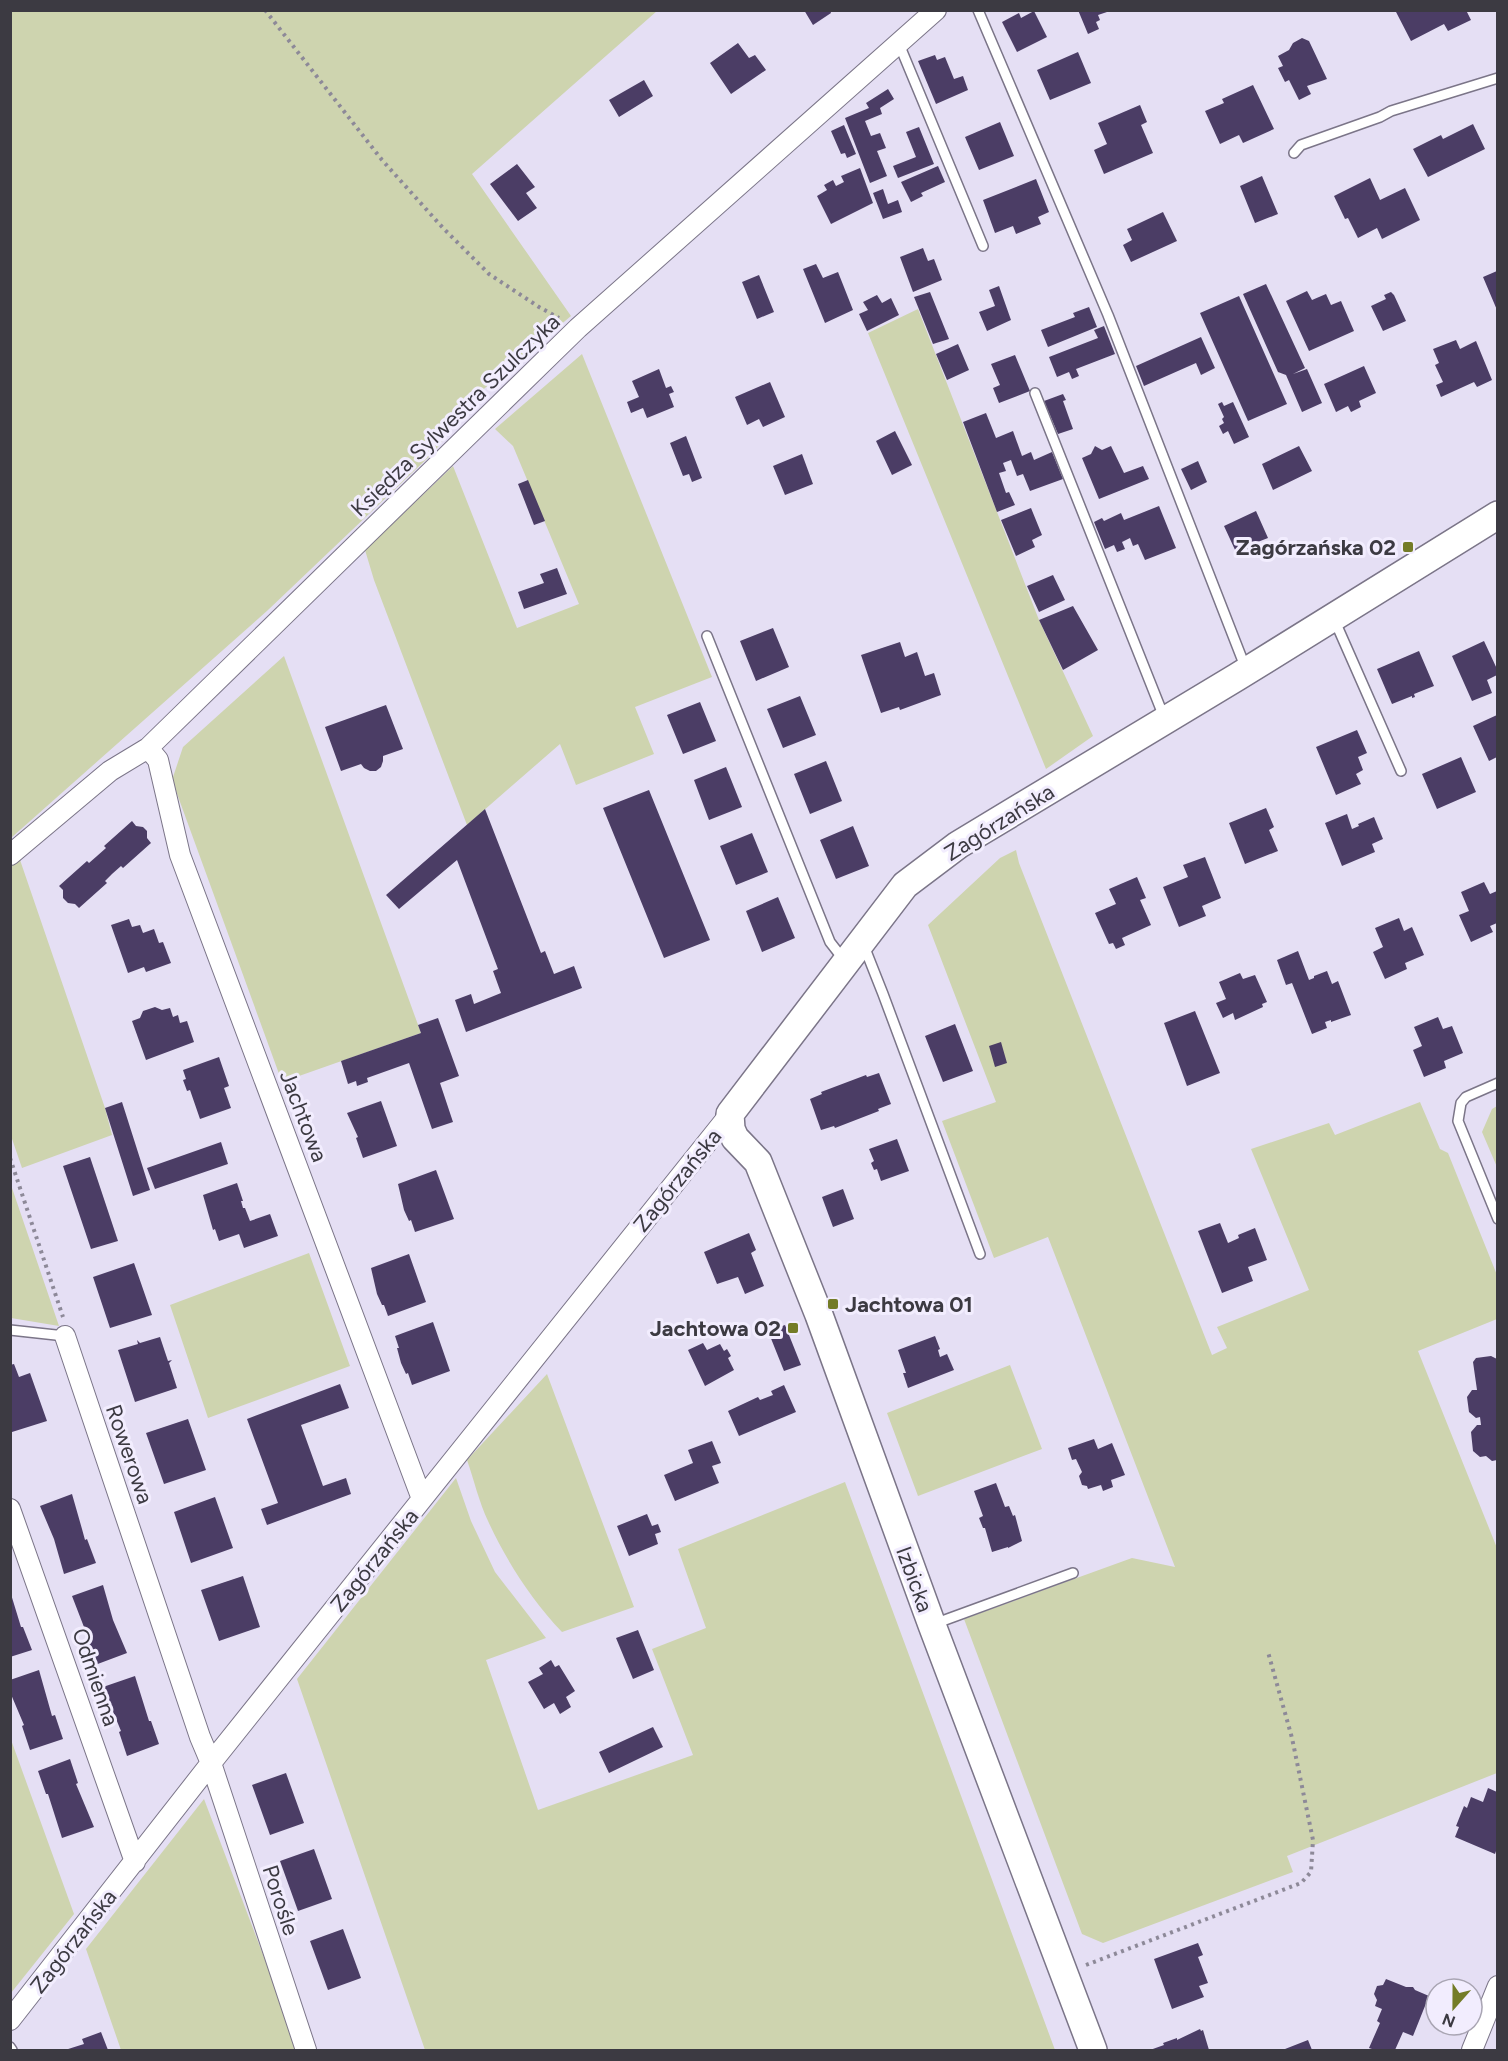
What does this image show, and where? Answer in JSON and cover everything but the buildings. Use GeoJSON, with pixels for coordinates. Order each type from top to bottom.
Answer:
{"type":"FeatureCollection","features":[{"type":"Feature","properties":{"kind":"street","name":"Księdza Sylwestra Szulczyka"},"geometry":{"type":"LineString","coordinates":[[10,855],[110,771],[148,748],[578,328],[936,10]]}},
{"type":"Feature","properties":{"kind":"street","name":"Zagórzańska"},"geometry":{"type":"LineString","coordinates":[[10,2020],[211,1763],[730,1114],[904,885],[958,845],[1248,671],[1497,515]]}},
{"type":"Feature","properties":{"kind":"street","name":"Jachtowa"},"geometry":{"type":"LineString","coordinates":[[148,748],[158,760],[180,855],[422,1499]]}},
{"type":"Feature","properties":{"kind":"street","name":"Izbicka"},"geometry":{"type":"LineString","coordinates":[[730,1114],[735,1138],[758,1162],[819,1315],[932,1625],[1093,2050]]}},
{"type":"Feature","properties":{"kind":"street","name":"Rowerowa"},"geometry":{"type":"LineString","coordinates":[[65,1336],[196,1726],[211,1763]]}},
{"type":"Feature","properties":{"kind":"street","name":"Odmienna"},"geometry":{"type":"LineString","coordinates":[[10,1509],[135,1862]]}},
{"type":"Feature","properties":{"kind":"street","name":"Porośle"},"geometry":{"type":"LineString","coordinates":[[211,1763],[306,2050]]}},
{"type":"Feature","properties":{"kind":"street"},"geometry":{"type":"LineString","coordinates":[[1476,2049],[1497,1986]]}},
{"type":"Feature","properties":{"kind":"lane"},"geometry":{"type":"LineString","coordinates":[[978,10],[1108,315],[1248,671]]}},
{"type":"Feature","properties":{"kind":"lane"},"geometry":{"type":"LineString","coordinates":[[898,44],[983,246]]}},
{"type":"Feature","properties":{"kind":"lane"},"geometry":{"type":"LineString","coordinates":[[1294,153],[1301,145],[1391,111],[1497,78]]}},
{"type":"Feature","properties":{"kind":"lane"},"geometry":{"type":"LineString","coordinates":[[1035,393],[1166,720]]}},
{"type":"Feature","properties":{"kind":"lane"},"geometry":{"type":"LineString","coordinates":[[1333,617],[1401,771]]}},
{"type":"Feature","properties":{"kind":"lane"},"geometry":{"type":"LineString","coordinates":[[707,636],[830,942],[854,951],[884,994],[980,1254]]}},
{"type":"Feature","properties":{"kind":"lane"},"geometry":{"type":"LineString","coordinates":[[1497,1083],[1466,1097],[1461,1103],[1458,1121],[1497,1220]]}},
{"type":"Feature","properties":{"kind":"lane"},"geometry":{"type":"LineString","coordinates":[[10,1330],[65,1336]]}},
{"type":"Feature","properties":{"kind":"lane"},"geometry":{"type":"LineString","coordinates":[[932,1625],[1073,1573]]}},
{"type":"Feature","properties":{"kind":"path"},"geometry":{"type":"LineString","coordinates":[[265,10],[382,160],[443,228],[489,274],[539,307],[578,328]]}},
{"type":"Feature","properties":{"kind":"path"},"geometry":{"type":"LineString","coordinates":[[10,1158],[64,1321],[65,1336]]}},
{"type":"Feature","properties":{"kind":"path"},"geometry":{"type":"LineString","coordinates":[[1064,1970],[1085,1965],[1301,1883],[1311,1872],[1313,1840],[1292,1738],[1268,1652]]}},
{"type":"Feature","properties":{"kind":"green space"},"geometry":{"type":"Polygon","coordinates":[[[11,10],[657,11],[472,174],[571,316],[479,393],[434,452],[268,610],[11,838],[11,10]]]}},
{"type":"Feature","properties":{"kind":"green space"},"geometry":{"type":"Polygon","coordinates":[[[918,309],[1039,620],[1093,736],[1046,769],[868,333],[918,309]]]}},
{"type":"Feature","properties":{"kind":"green space"},"geometry":{"type":"Polygon","coordinates":[[[582,354],[712,677],[635,707],[654,754],[576,785],[560,744],[467,825],[374,580],[365,550],[453,466],[517,628],[579,604],[513,446],[495,429],[582,354]]]}},
{"type":"Feature","properties":{"kind":"green space"},"geometry":{"type":"Polygon","coordinates":[[[284,656],[421,1033],[282,1082],[172,780],[183,747],[284,656]]]}},
{"type":"Feature","properties":{"kind":"green space"},"geometry":{"type":"Polygon","coordinates":[[[1016,850],[1019,863],[1212,1355],[1227,1348],[1217,1327],[1309,1290],[1251,1149],[1329,1123],[1335,1135],[1420,1102],[1440,1149],[1448,1153],[1497,1275],[1497,1319],[1418,1351],[1497,1548],[1497,1773],[1287,1856],[1293,1872],[1103,1943],[1082,1934],[964,1619],[1132,1558],[1175,1567],[1048,1237],[994,1258],[942,1121],[996,1102],[928,925],[1000,858],[1016,850]]]}},
{"type":"Feature","properties":{"kind":"green space"},"geometry":{"type":"Polygon","coordinates":[[[19,857],[105,1108],[112,1135],[22,1168],[10,1133],[10,865],[19,857]]]}},
{"type":"Feature","properties":{"kind":"green space"},"geometry":{"type":"Polygon","coordinates":[[[1497,1106],[1497,1167],[1482,1132],[1492,1109],[1497,1106]]]}},
{"type":"Feature","properties":{"kind":"green space"},"geometry":{"type":"Polygon","coordinates":[[[11,1185],[59,1326],[11,1318],[11,1185]]]}},
{"type":"Feature","properties":{"kind":"green space"},"geometry":{"type":"Polygon","coordinates":[[[309,1253],[350,1366],[208,1418],[170,1305],[309,1253]]]}},
{"type":"Feature","properties":{"kind":"green space"},"geometry":{"type":"Polygon","coordinates":[[[1010,1365],[1042,1449],[918,1496],[887,1413],[1010,1365]]]}},
{"type":"Feature","properties":{"kind":"green space"},"geometry":{"type":"Polygon","coordinates":[[[547,1374],[634,1607],[562,1632],[530,1593],[503,1551],[479,1499],[467,1460],[547,1374]]]}},
{"type":"Feature","properties":{"kind":"green space"},"geometry":{"type":"Polygon","coordinates":[[[456,1478],[471,1521],[495,1572],[546,1638],[486,1660],[538,1810],[693,1755],[652,1649],[706,1628],[678,1549],[845,1482],[1055,2050],[425,2050],[297,1679],[456,1478]]]}},
{"type":"Feature","properties":{"kind":"green space"},"geometry":{"type":"Polygon","coordinates":[[[10,1737],[74,1914],[11,1993],[10,1993],[10,1737]]]}},
{"type":"Feature","properties":{"kind":"green space"},"geometry":{"type":"Polygon","coordinates":[[[204,1799],[297,2050],[121,2050],[86,1949],[204,1799]]]}},
{"type":"Feature","properties":{"kind":"place","name":"Zagórzańska 02"},"geometry":{"type":"Point","coordinates":[1408,547]}},
{"type":"Feature","properties":{"kind":"place","name":"Jachtowa 01"},"geometry":{"type":"Point","coordinates":[833,1304]}},
{"type":"Feature","properties":{"kind":"place","name":"Jachtowa 02"},"geometry":{"type":"Point","coordinates":[793,1328]}}]}
